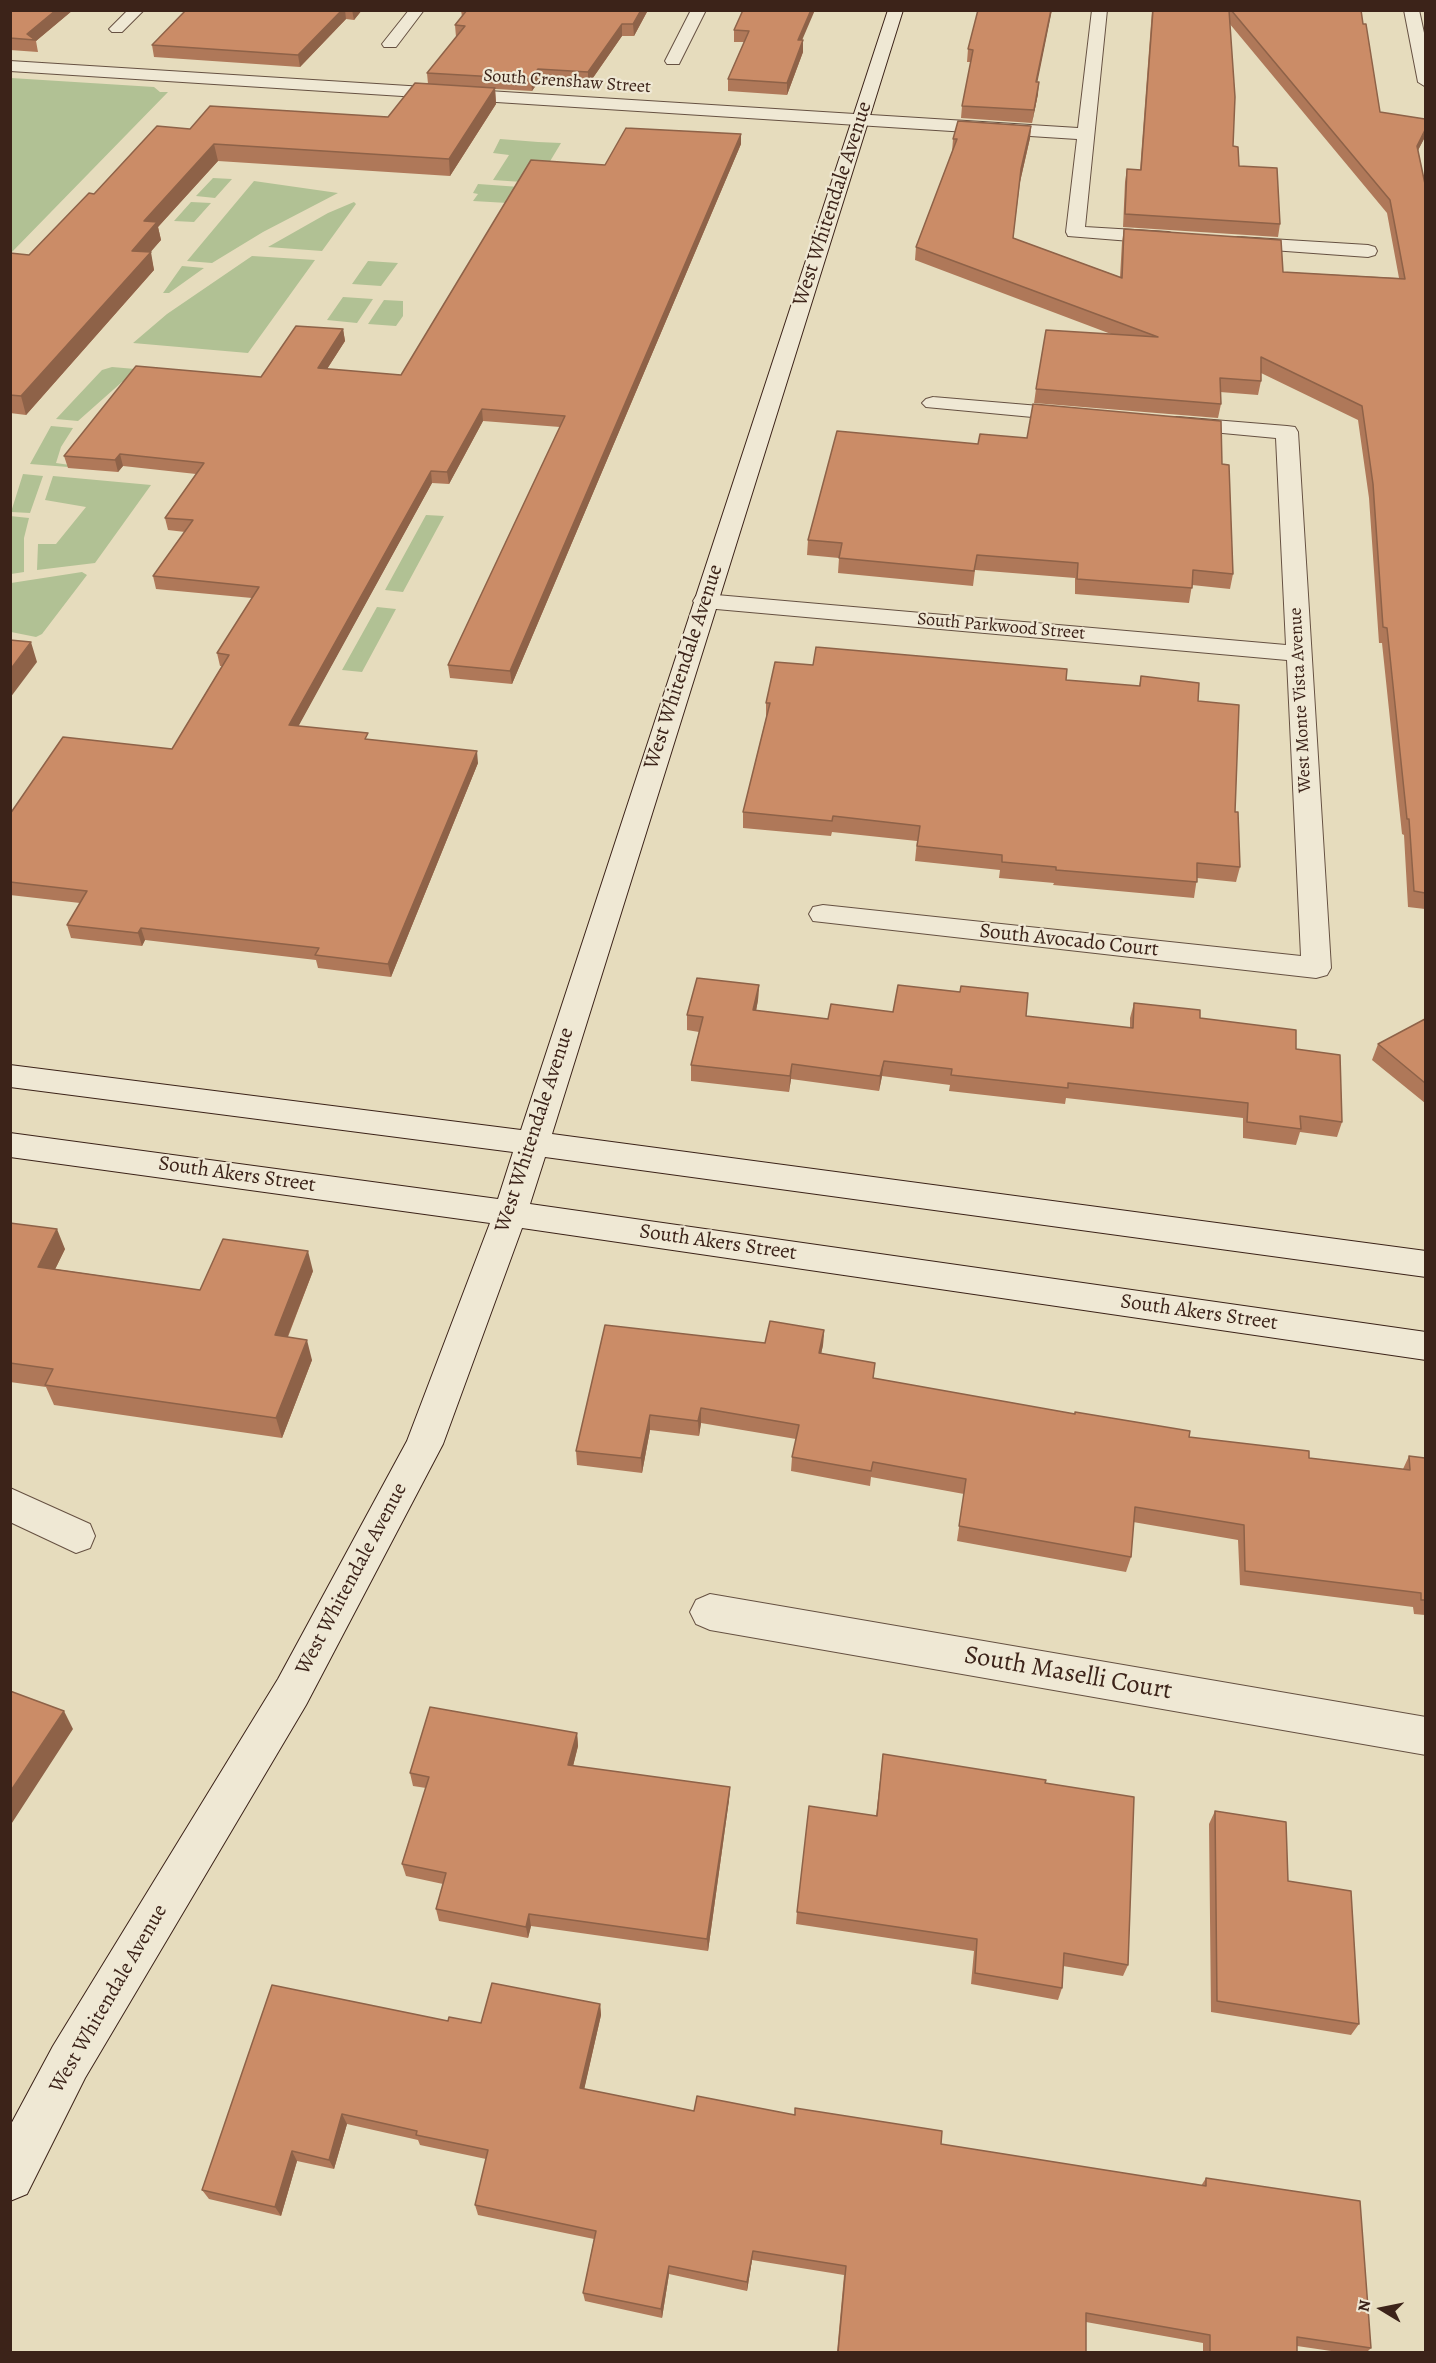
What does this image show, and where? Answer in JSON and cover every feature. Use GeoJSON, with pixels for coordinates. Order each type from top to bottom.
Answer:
{"type":"FeatureCollection","features":[{"type":"Feature","properties":{"kind":"street"},"geometry":{"type":"LineString","coordinates":[[117,29],[137,10]]}},
{"type":"Feature","properties":{"kind":"street"},"geometry":{"type":"LineString","coordinates":[[390,45],[417,10]]}},
{"type":"Feature","properties":{"kind":"street"},"geometry":{"type":"LineString","coordinates":[[673,61],[699,10]]}},
{"type":"Feature","properties":{"kind":"street","name":"West Whitendale Avenue"},"geometry":{"type":"LineString","coordinates":[[10,2177],[69,2062],[292,1692],[424,1444],[510,1214],[896,10]]}},
{"type":"Feature","properties":{"kind":"street"},"geometry":{"type":"LineString","coordinates":[[1100,10],[1075,232],[1192,240]]}},
{"type":"Feature","properties":{"kind":"street"},"geometry":{"type":"LineString","coordinates":[[1411,10],[1425,82]]}},
{"type":"Feature","properties":{"kind":"street","name":"South Crenshaw Street"},"geometry":{"type":"LineString","coordinates":[[10,66],[1085,134]]}},
{"type":"Feature","properties":{"kind":"street"},"geometry":{"type":"LineString","coordinates":[[1215,241],[1368,251]]}},
{"type":"Feature","properties":{"kind":"street"},"geometry":{"type":"LineString","coordinates":[[933,403],[1098,417]]}},
{"type":"Feature","properties":{"kind":"street","name":"West Monte Vista Avenue"},"geometry":{"type":"LineString","coordinates":[[1157,421],[1287,432],[1297,653],[1316,968]]}},
{"type":"Feature","properties":{"kind":"street","name":"South Parkwood Street"},"geometry":{"type":"LineString","coordinates":[[705,601],[1297,653]]}},
{"type":"Feature","properties":{"kind":"street","name":"South Avocado Court"},"geometry":{"type":"LineString","coordinates":[[823,915],[1316,968]]}},
{"type":"Feature","properties":{"kind":"street"},"geometry":{"type":"LineString","coordinates":[[10,1076],[1425,1264]]}},
{"type":"Feature","properties":{"kind":"street","name":"South Akers Street"},"geometry":{"type":"LineString","coordinates":[[10,1145],[510,1214],[1425,1346]]}},
{"type":"Feature","properties":{"kind":"street"},"geometry":{"type":"LineString","coordinates":[[10,1504],[76,1536]]}},
{"type":"Feature","properties":{"kind":"street","name":"South Maselli Court"},"geometry":{"type":"LineString","coordinates":[[710,1612],[1425,1736]]}},
{"type":"Feature","properties":{"kind":"green space"},"geometry":{"type":"Polygon","coordinates":[[[11,78],[154,87],[160,92],[168,92],[11,253],[11,78]]]}},
{"type":"Feature","properties":{"kind":"green space"},"geometry":{"type":"Polygon","coordinates":[[[500,139],[561,143],[537,183],[493,180],[509,155],[493,153],[500,139]]]}},
{"type":"Feature","properties":{"kind":"green space"},"geometry":{"type":"Polygon","coordinates":[[[213,178],[232,179],[215,198],[196,196],[213,178]]]}},
{"type":"Feature","properties":{"kind":"green space"},"geometry":{"type":"Polygon","coordinates":[[[254,181],[338,193],[263,232],[212,263],[187,261],[254,181]]]}},
{"type":"Feature","properties":{"kind":"green space"},"geometry":{"type":"Polygon","coordinates":[[[478,184],[534,188],[525,204],[473,201],[478,194],[473,193],[478,184]]]}},
{"type":"Feature","properties":{"kind":"green space"},"geometry":{"type":"Polygon","coordinates":[[[191,202],[211,203],[194,222],[174,221],[191,202]]]}},
{"type":"Feature","properties":{"kind":"green space"},"geometry":{"type":"Polygon","coordinates":[[[354,202],[356,204],[322,251],[268,247],[328,213],[354,202]]]}},
{"type":"Feature","properties":{"kind":"green space"},"geometry":{"type":"Polygon","coordinates":[[[252,256],[315,260],[248,353],[133,343],[167,314],[252,256]]]}},
{"type":"Feature","properties":{"kind":"green space"},"geometry":{"type":"Polygon","coordinates":[[[368,261],[398,263],[381,286],[352,284],[368,261]]]}},
{"type":"Feature","properties":{"kind":"green space"},"geometry":{"type":"Polygon","coordinates":[[[182,266],[204,268],[169,293],[163,293],[182,266]]]}},
{"type":"Feature","properties":{"kind":"green space"},"geometry":{"type":"Polygon","coordinates":[[[343,297],[373,299],[357,323],[327,320],[343,297]]]}},
{"type":"Feature","properties":{"kind":"green space"},"geometry":{"type":"Polygon","coordinates":[[[384,300],[403,301],[403,316],[396,326],[368,324],[384,300]]]}},
{"type":"Feature","properties":{"kind":"green space"},"geometry":{"type":"Polygon","coordinates":[[[112,367],[147,370],[136,383],[122,382],[78,421],[56,419],[102,370],[112,367]]]}},
{"type":"Feature","properties":{"kind":"green space"},"geometry":{"type":"Polygon","coordinates":[[[51,426],[73,428],[61,447],[56,463],[70,465],[68,467],[30,464],[51,426]]]}},
{"type":"Feature","properties":{"kind":"green space"},"geometry":{"type":"Polygon","coordinates":[[[23,474],[43,476],[30,513],[11,512],[23,474]]]}},
{"type":"Feature","properties":{"kind":"green space"},"geometry":{"type":"Polygon","coordinates":[[[53,476],[151,485],[95,563],[37,570],[38,544],[56,544],[86,507],[45,500],[53,476]]]}},
{"type":"Feature","properties":{"kind":"green space"},"geometry":{"type":"Polygon","coordinates":[[[426,515],[444,516],[403,592],[385,590],[426,515]]]}},
{"type":"Feature","properties":{"kind":"green space"},"geometry":{"type":"Polygon","coordinates":[[[10,516],[29,518],[24,538],[24,572],[11,574],[10,516]]]}},
{"type":"Feature","properties":{"kind":"green space"},"geometry":{"type":"Polygon","coordinates":[[[82,572],[87,575],[42,634],[36,637],[11,632],[11,583],[82,572]]]}},
{"type":"Feature","properties":{"kind":"green space"},"geometry":{"type":"Polygon","coordinates":[[[377,607],[396,609],[362,672],[342,670],[377,607]]]}},
{"type":"Feature","properties":{"kind":"building"},"geometry":{"type":"Polygon","coordinates":[[[10,10],[56,10],[27,34],[35,40],[10,38],[10,10]]]}},
{"type":"Feature","properties":{"kind":"building"},"geometry":{"type":"Polygon","coordinates":[[[186,10],[342,10],[298,55],[152,45],[186,10]]]}},
{"type":"Feature","properties":{"kind":"building"},"geometry":{"type":"Polygon","coordinates":[[[467,10],[641,10],[633,24],[622,24],[588,72],[538,69],[531,79],[427,73],[465,26],[455,25],[467,10]]]}},
{"type":"Feature","properties":{"kind":"building"},"geometry":{"type":"Polygon","coordinates":[[[743,10],[811,10],[798,40],[803,40],[787,83],[728,79],[749,31],[734,30],[743,10]]]}},
{"type":"Feature","properties":{"kind":"building"},"geometry":{"type":"Polygon","coordinates":[[[978,10],[1051,10],[1036,82],[1039,82],[1034,110],[962,106],[973,50],[968,49],[978,10]]]}},
{"type":"Feature","properties":{"kind":"building"},"geometry":{"type":"Polygon","coordinates":[[[1153,10],[1229,10],[1235,97],[1233,146],[1238,147],[1239,166],[1277,168],[1280,224],[1125,214],[1127,169],[1141,170],[1153,10]]]}},
{"type":"Feature","properties":{"kind":"building"},"geometry":{"type":"Polygon","coordinates":[[[1231,10],[1361,10],[1363,24],[1366,24],[1380,112],[1425,119],[1425,130],[1417,146],[1425,184],[1425,893],[1414,891],[1409,819],[1407,819],[1387,628],[1383,627],[1373,484],[1362,406],[1261,357],[1261,381],[1220,378],[1221,404],[1036,389],[1046,330],[1158,337],[916,247],[957,139],[953,139],[958,121],[1031,126],[1021,169],[1013,238],[1122,278],[1124,229],[1281,240],[1283,272],[1405,279],[1390,200],[1231,10]]]}},
{"type":"Feature","properties":{"kind":"building"},"geometry":{"type":"Polygon","coordinates":[[[415,83],[495,88],[449,159],[214,144],[144,221],[157,222],[132,251],[151,252],[21,396],[10,395],[10,253],[29,255],[89,193],[94,194],[157,126],[190,129],[210,106],[388,117],[415,83]]]}},
{"type":"Feature","properties":{"kind":"building"},"geometry":{"type":"Polygon","coordinates":[[[626,128],[741,134],[510,671],[448,665],[565,416],[482,409],[447,472],[431,471],[289,725],[368,733],[365,739],[477,751],[388,964],[315,955],[319,948],[141,928],[138,933],[67,925],[87,891],[10,882],[10,814],[63,737],[172,749],[229,655],[217,653],[259,587],[153,576],[193,520],[165,518],[204,463],[120,454],[115,460],[64,456],[136,366],[261,377],[296,326],[343,329],[318,368],[401,375],[531,160],[605,165],[626,128]]]}},
{"type":"Feature","properties":{"kind":"building"},"geometry":{"type":"Polygon","coordinates":[[[1033,404],[1221,421],[1222,464],[1229,465],[1233,574],[1193,570],[1192,588],[1077,579],[1078,563],[977,555],[974,571],[839,558],[842,543],[808,540],[837,431],[978,444],[980,434],[1027,438],[1033,404]]]}},
{"type":"Feature","properties":{"kind":"building"},"geometry":{"type":"Polygon","coordinates":[[[10,640],[31,642],[10,670],[10,640]]]}},
{"type":"Feature","properties":{"kind":"building"},"geometry":{"type":"Polygon","coordinates":[[[816,647],[1067,669],[1066,680],[1140,686],[1141,676],[1199,683],[1198,701],[1239,705],[1235,812],[1238,812],[1240,867],[1197,863],[1197,882],[1056,870],[1056,867],[1002,862],[1002,855],[917,846],[920,826],[833,816],[832,821],[743,812],[770,703],[766,703],[775,662],[813,665],[816,647]]]}},
{"type":"Feature","properties":{"kind":"building"},"geometry":{"type":"Polygon","coordinates":[[[697,978],[759,985],[753,1010],[828,1019],[831,1004],[893,1012],[898,985],[960,992],[961,986],[1028,993],[1026,1016],[1133,1028],[1134,1003],[1200,1010],[1200,1018],[1296,1030],[1296,1049],[1340,1055],[1342,1122],[1300,1116],[1301,1129],[1247,1122],[1248,1103],[1068,1083],[1068,1088],[951,1075],[952,1069],[884,1061],[880,1076],[792,1064],[790,1076],[691,1065],[703,1017],[687,1015],[697,978]]]}},
{"type":"Feature","properties":{"kind":"building"},"geometry":{"type":"Polygon","coordinates":[[[1425,1019],[1425,1083],[1378,1044],[1425,1019]]]}},
{"type":"Feature","properties":{"kind":"building"},"geometry":{"type":"Polygon","coordinates":[[[10,1223],[57,1229],[38,1267],[200,1290],[223,1239],[308,1251],[275,1335],[307,1340],[276,1418],[45,1385],[53,1369],[10,1363],[10,1223]]]}},
{"type":"Feature","properties":{"kind":"building"},"geometry":{"type":"Polygon","coordinates":[[[770,1321],[824,1330],[819,1353],[875,1363],[873,1378],[1075,1414],[1075,1412],[1190,1431],[1189,1437],[1309,1451],[1309,1458],[1410,1470],[1409,1456],[1425,1458],[1425,1600],[1421,1600],[1421,1593],[1245,1571],[1244,1525],[1135,1507],[1131,1557],[959,1526],[966,1479],[873,1462],[871,1471],[792,1457],[799,1425],[701,1408],[698,1421],[650,1415],[641,1458],[576,1451],[605,1325],[765,1343],[770,1321]]]}},
{"type":"Feature","properties":{"kind":"building"},"geometry":{"type":"Polygon","coordinates":[[[10,1691],[64,1711],[10,1792],[10,1691]]]}},
{"type":"Feature","properties":{"kind":"building"},"geometry":{"type":"Polygon","coordinates":[[[430,1707],[577,1733],[568,1765],[730,1787],[707,1939],[529,1914],[526,1927],[436,1909],[446,1873],[402,1864],[429,1777],[410,1773],[430,1707]]]}},
{"type":"Feature","properties":{"kind":"building"},"geometry":{"type":"Polygon","coordinates":[[[883,1754],[1046,1780],[1045,1783],[1134,1797],[1128,1965],[1064,1953],[1062,1988],[975,1973],[977,1939],[797,1912],[809,1806],[877,1816],[883,1754]]]}},
{"type":"Feature","properties":{"kind":"building"},"geometry":{"type":"Polygon","coordinates":[[[1215,1811],[1286,1822],[1288,1881],[1351,1891],[1359,2024],[1217,2001],[1215,1811]]]}},
{"type":"Feature","properties":{"kind":"building"},"geometry":{"type":"Polygon","coordinates":[[[492,1983],[600,2004],[580,2088],[694,2111],[697,2096],[795,2115],[795,2108],[942,2131],[941,2144],[1206,2186],[1206,2178],[1360,2201],[1371,2348],[1297,2337],[1297,2352],[1210,2352],[1210,2335],[1086,2313],[1086,2352],[838,2352],[846,2266],[753,2251],[747,2282],[669,2266],[661,2309],[583,2293],[596,2231],[475,2205],[488,2150],[416,2135],[417,2131],[342,2114],[329,2160],[292,2151],[275,2207],[202,2190],[272,1985],[448,2021],[449,2017],[481,2023],[492,1983]]]}}]}
